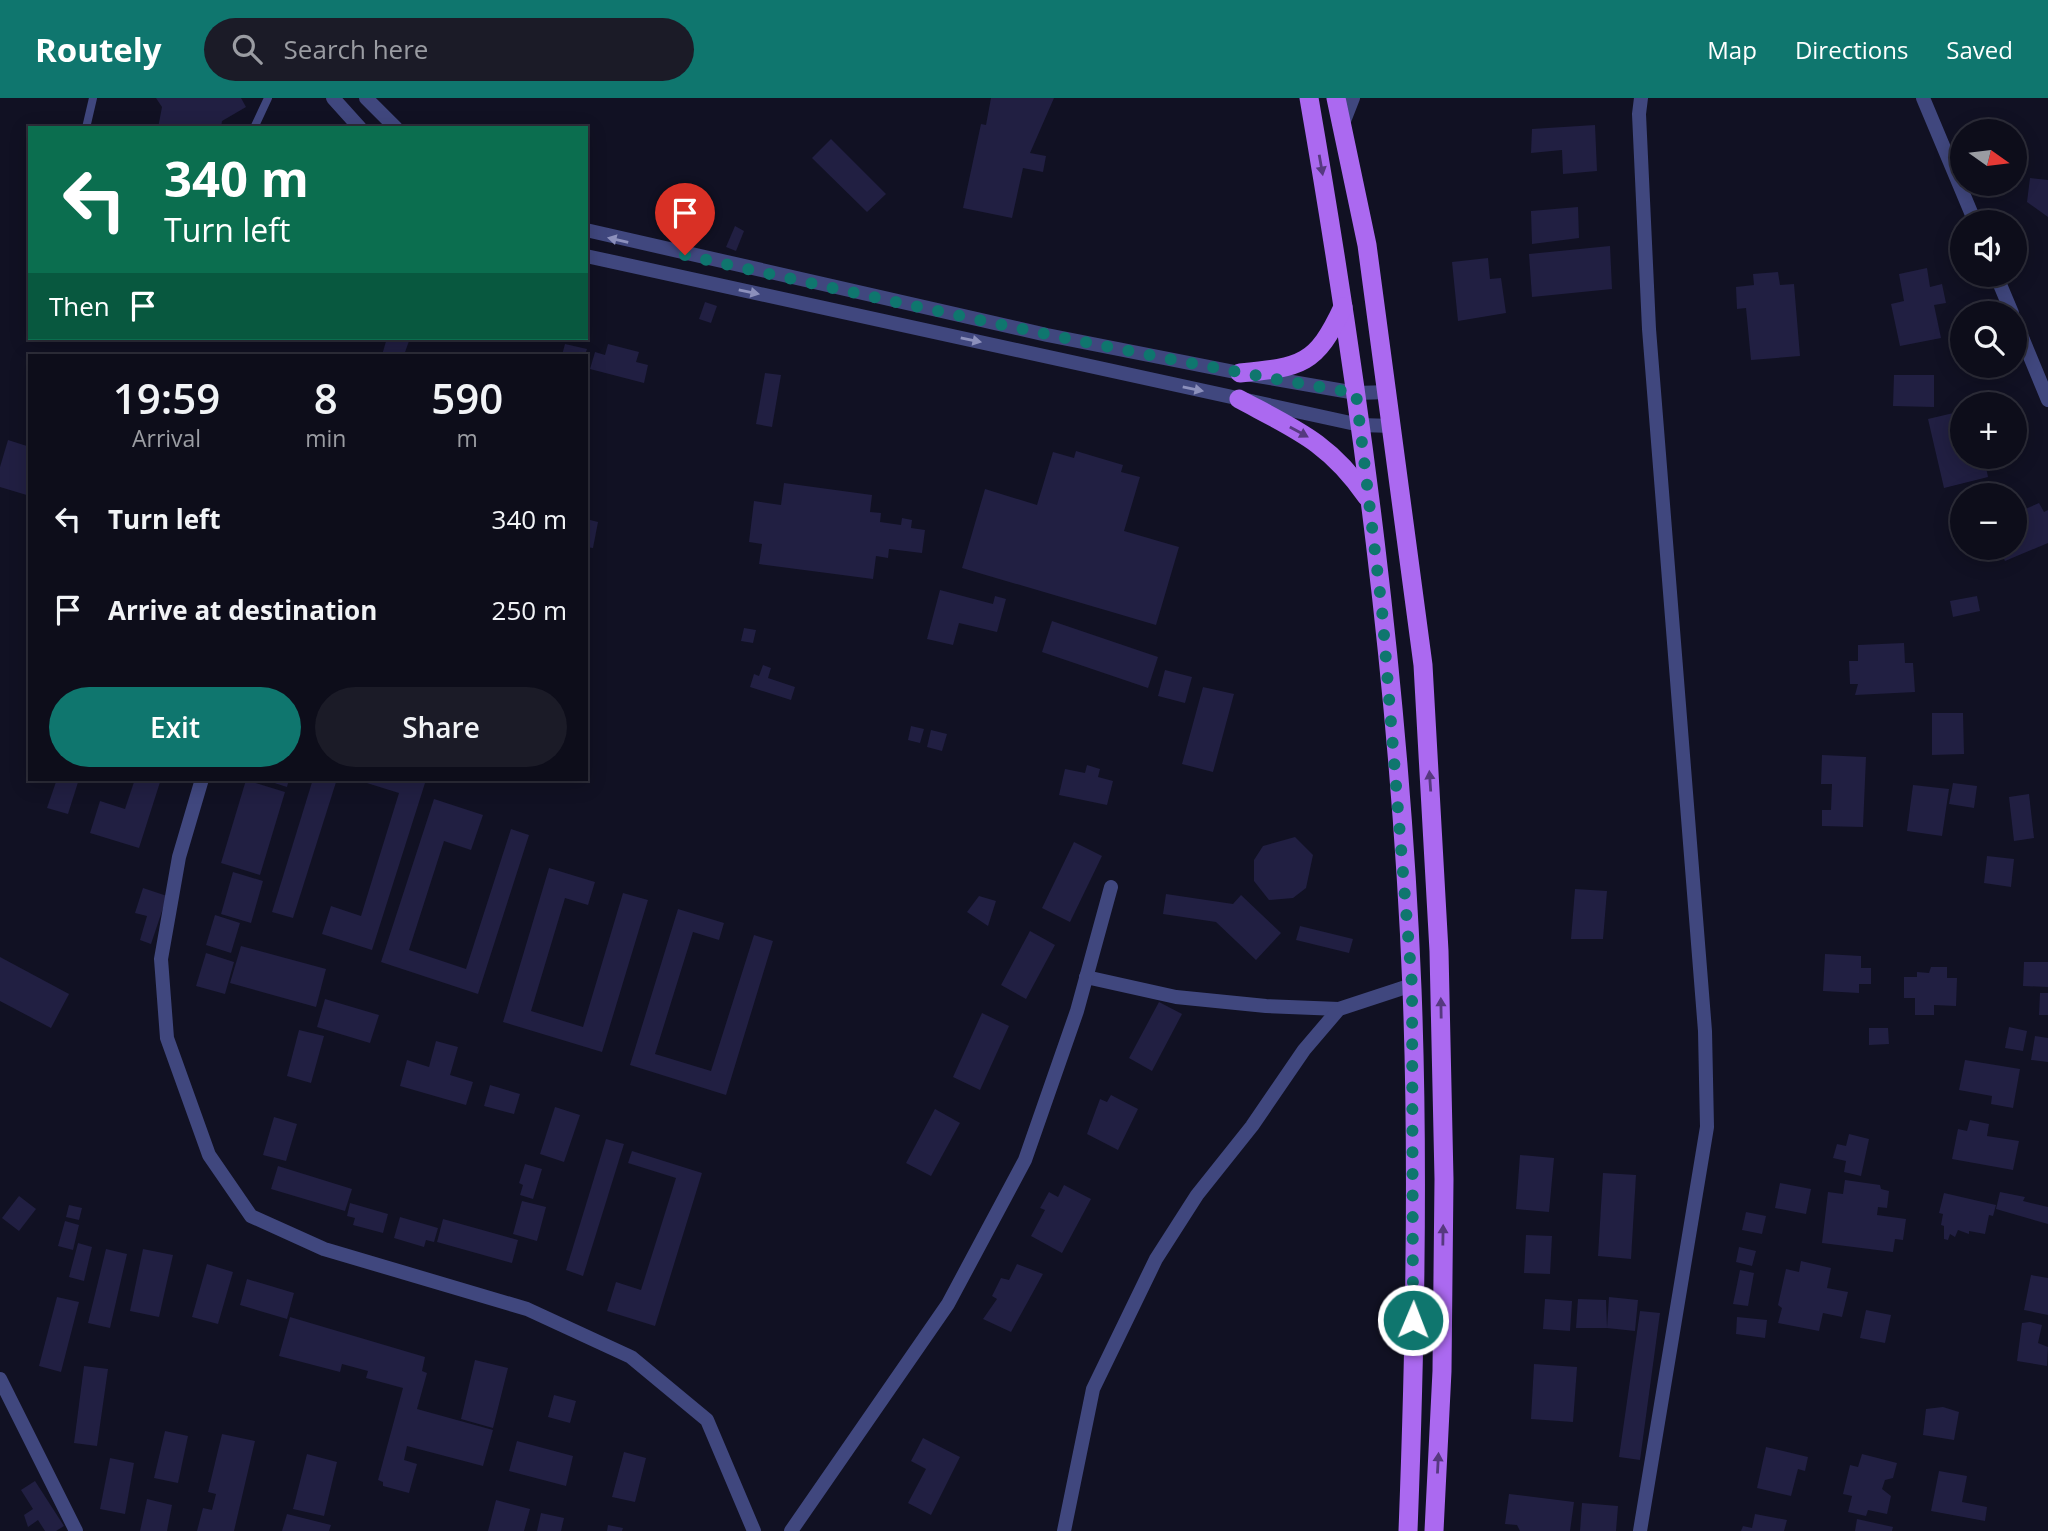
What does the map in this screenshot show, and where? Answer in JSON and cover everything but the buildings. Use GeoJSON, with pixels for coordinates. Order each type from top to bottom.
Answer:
{"type":"FeatureCollection","features":[{"type":"Feature","properties":{"kind":"main road"},"geometry":{"type":"LineString","coordinates":[[1309,98],[1343,306],[1370,501],[1394,743],[1412,985],[1414,1270],[1408,1531]]}},
{"type":"Feature","properties":{"kind":"main road"},"geometry":{"type":"LineString","coordinates":[[1336,98],[1367,246],[1389,392],[1423,665],[1440,951],[1443,1289],[1434,1531]]}},
{"type":"Feature","properties":{"kind":"main road"},"geometry":{"type":"LineString","coordinates":[[1240,373],[1279,369],[1309,360],[1328,339],[1343,306]]}},
{"type":"Feature","properties":{"kind":"main road"},"geometry":{"type":"LineString","coordinates":[[1239,399],[1315,441],[1346,467],[1370,501]]}},
{"type":"Feature","properties":{"kind":"street"},"geometry":{"type":"LineString","coordinates":[[333,98],[358,126]]}},
{"type":"Feature","properties":{"kind":"street"},"geometry":{"type":"LineString","coordinates":[[366,98],[394,126]]}},
{"type":"Feature","properties":{"kind":"street"},"geometry":{"type":"LineString","coordinates":[[1342,128],[1353,98]]}},
{"type":"Feature","properties":{"kind":"street"},"geometry":{"type":"LineString","coordinates":[[1640,1531],[1707,1127],[1705,1031],[1649,329],[1639,114],[1641,98]]}},
{"type":"Feature","properties":{"kind":"street"},"geometry":{"type":"LineString","coordinates":[[1923,98],[1970,210]]}},
{"type":"Feature","properties":{"kind":"street"},"geometry":{"type":"LineString","coordinates":[[588,230],[1047,335],[1356,393],[1389,392]]}},
{"type":"Feature","properties":{"kind":"street"},"geometry":{"type":"LineString","coordinates":[[588,256],[1360,425],[1393,426]]}},
{"type":"Feature","properties":{"kind":"street"},"geometry":{"type":"LineString","coordinates":[[2027,349],[2048,400]]}},
{"type":"Feature","properties":{"kind":"street"},"geometry":{"type":"LineString","coordinates":[[201,781],[179,857],[161,959],[167,1038],[209,1155],[251,1216],[324,1249],[527,1309],[631,1357],[707,1420],[754,1531]]}},
{"type":"Feature","properties":{"kind":"street"},"geometry":{"type":"LineString","coordinates":[[791,1531],[948,1304],[1025,1160],[1086,977],[1111,887]]}},
{"type":"Feature","properties":{"kind":"street"},"geometry":{"type":"LineString","coordinates":[[1086,977],[1175,997],[1266,1006],[1339,1009],[1412,985]]}},
{"type":"Feature","properties":{"kind":"street"},"geometry":{"type":"LineString","coordinates":[[1064,1531],[1093,1389],[1156,1259],[1197,1195],[1252,1126],[1304,1050],[1339,1009]]}},
{"type":"Feature","properties":{"kind":"street"},"geometry":{"type":"LineString","coordinates":[[0,1379],[76,1531]]}},
{"type":"Feature","properties":{"kind":"lane"},"geometry":{"type":"LineString","coordinates":[[86,126],[93,98]]}},
{"type":"Feature","properties":{"kind":"lane"},"geometry":{"type":"LineString","coordinates":[[255,126],[268,98]]}},
{"type":"Feature","properties":{"kind":"route"},"geometry":{"type":"LineString","coordinates":[[685,255],[1047,335],[1356,393],[1382,610],[1412,985],[1413,1320]]}}]}
